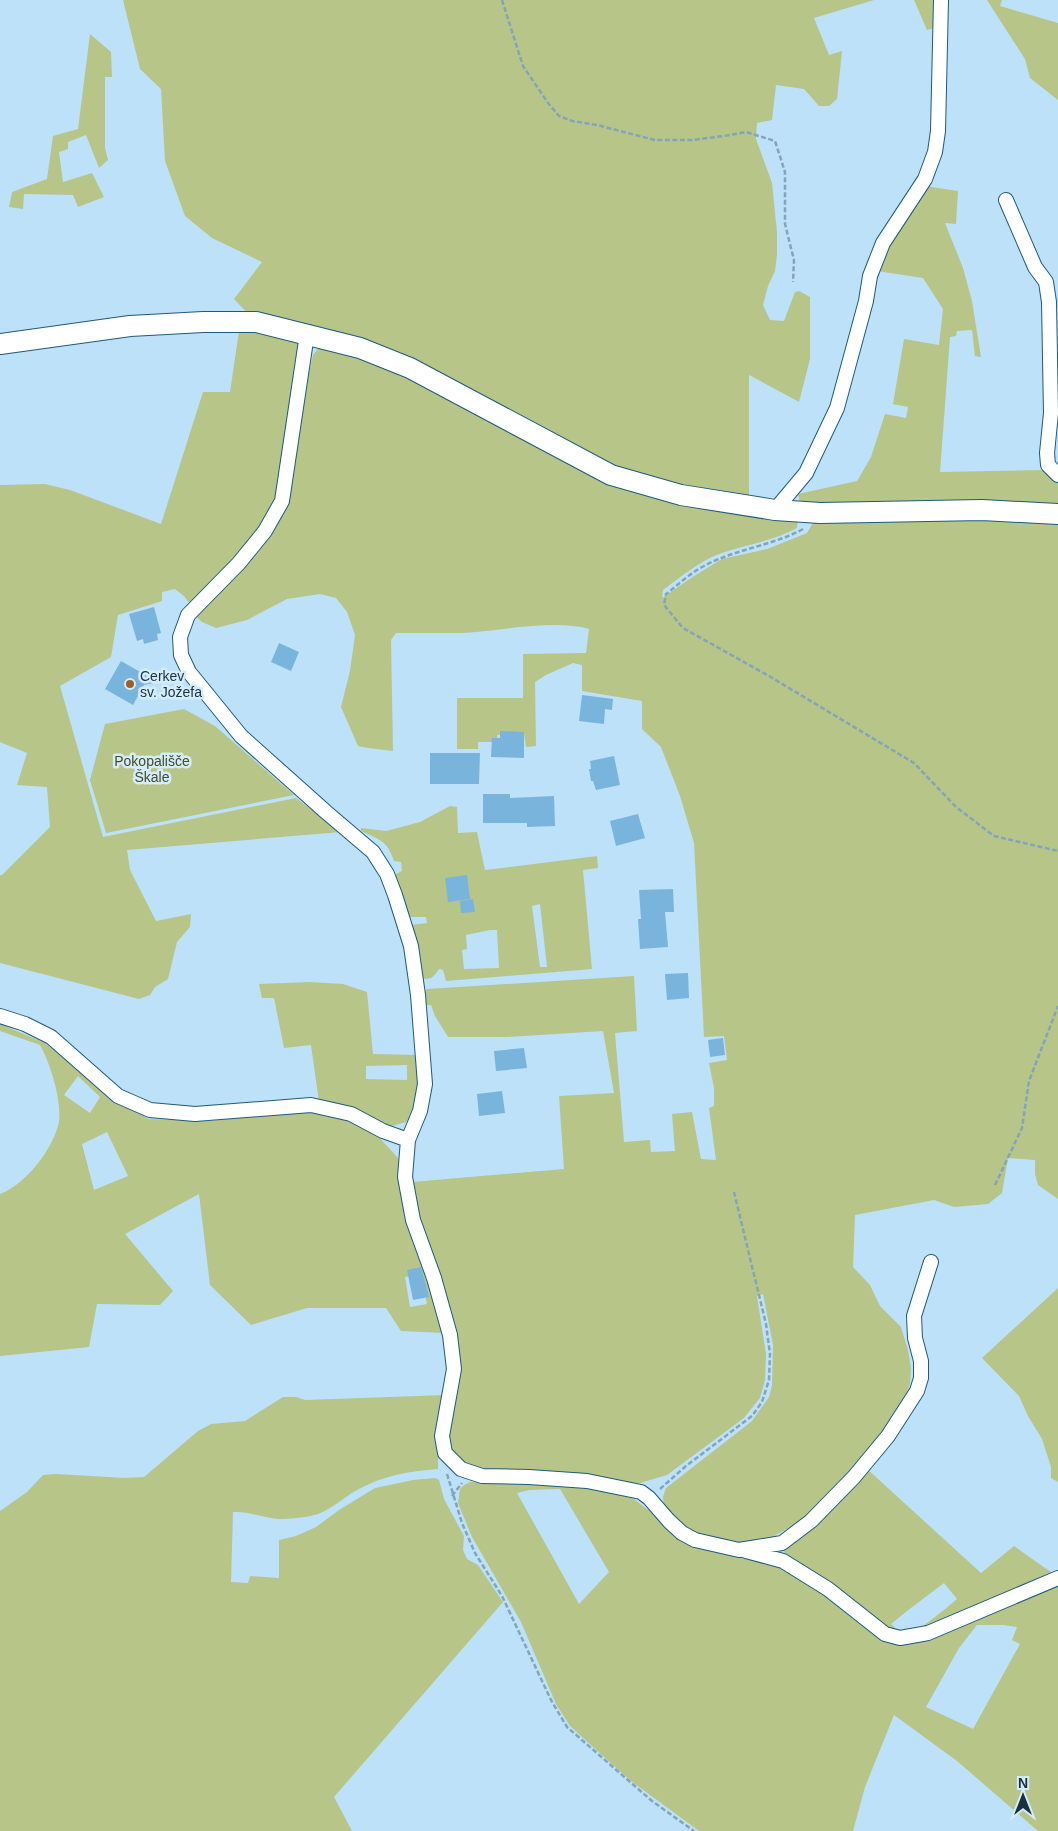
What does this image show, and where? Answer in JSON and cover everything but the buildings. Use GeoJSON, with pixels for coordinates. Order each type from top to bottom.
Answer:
{"type":"FeatureCollection","features":[{"type":"Feature","properties":{"kind":"main road"},"geometry":{"type":"LineString","coordinates":[[0,344],[130,326],[203,322],[256,322],[360,348],[410,368],[611,474],[680,495],[775,510],[820,513],[982,510],[1058,514]]}},
{"type":"Feature","properties":{"kind":"street"},"geometry":{"type":"LineString","coordinates":[[775,510],[806,473],[837,408],[866,301],[870,276],[883,243],[925,180],[935,152],[938,130],[941,0]]}},
{"type":"Feature","properties":{"kind":"street"},"geometry":{"type":"LineString","coordinates":[[1006,200],[1036,266],[1052,284],[1048,302],[1051,413],[1047,453],[1048,465],[1058,475]]}},
{"type":"Feature","properties":{"kind":"street"},"geometry":{"type":"LineString","coordinates":[[307,334],[282,501],[265,531],[239,562],[188,615],[180,637],[181,655],[188,672],[241,736],[373,852],[387,874],[411,946],[423,1048],[425,1084],[420,1111],[408,1140],[405,1177],[413,1220],[434,1278],[450,1335],[454,1370],[442,1436],[445,1453],[461,1470],[482,1476],[587,1481],[640,1492],[649,1498],[669,1521],[695,1540],[784,1561],[828,1589],[885,1634],[900,1638],[928,1633],[1058,1578]]}},
{"type":"Feature","properties":{"kind":"street"},"geometry":{"type":"LineString","coordinates":[[0,1016],[25,1024],[51,1037],[118,1096],[150,1110],[195,1114],[311,1105],[351,1114],[408,1140]]}},
{"type":"Feature","properties":{"kind":"street"},"geometry":{"type":"LineString","coordinates":[[739,1550],[782,1543],[811,1520],[842,1490],[888,1436],[917,1391],[921,1378],[921,1361],[915,1338],[914,1316],[931,1262]]}},
{"type":"Feature","properties":{"kind":"path"},"geometry":{"type":"LineString","coordinates":[[502,0],[523,66],[559,116],[572,121],[597,125],[655,140],[692,140],[746,132],[774,141],[785,172],[785,224],[794,260],[793,282]]}},
{"type":"Feature","properties":{"kind":"path"},"geometry":{"type":"LineString","coordinates":[[820,513],[802,530],[733,554],[703,567],[666,594],[664,605],[683,628],[769,676],[914,763],[956,807],[994,836],[1058,851]]}},
{"type":"Feature","properties":{"kind":"path"},"geometry":{"type":"LineString","coordinates":[[995,1186],[1022,1128],[1029,1081],[1058,1006]]}},
{"type":"Feature","properties":{"kind":"path"},"geometry":{"type":"LineString","coordinates":[[649,1498],[686,1466],[752,1416],[762,1402],[769,1380],[770,1354],[766,1324],[734,1192]]}},
{"type":"Feature","properties":{"kind":"path"},"geometry":{"type":"LineString","coordinates":[[445,1453],[447,1478],[462,1523],[475,1553],[502,1596],[551,1700],[567,1727],[652,1802],[694,1831]]}},
{"type":"Feature","properties":{"kind":"green space"},"geometry":{"type":"Polygon","coordinates":[[[123,0],[874,0],[814,18],[829,55],[842,51],[837,99],[829,106],[819,106],[804,89],[776,85],[772,120],[757,123],[756,139],[772,183],[777,232],[775,271],[768,286],[763,305],[770,320],[784,321],[795,292],[799,291],[810,297],[810,359],[799,402],[749,375],[749,499],[695,490],[600,463],[496,409],[252,318],[234,299],[262,262],[212,238],[185,216],[165,161],[161,89],[140,69],[123,0]]]}},
{"type":"Feature","properties":{"kind":"green space"},"geometry":{"type":"Polygon","coordinates":[[[914,0],[936,0],[935,28],[927,30],[914,0]]]}},
{"type":"Feature","properties":{"kind":"green space"},"geometry":{"type":"Polygon","coordinates":[[[987,0],[1002,0],[1000,6],[1058,23],[1058,100],[1030,78],[1025,59],[987,0]]]}},
{"type":"Feature","properties":{"kind":"green space"},"geometry":{"type":"Polygon","coordinates":[[[90,34],[111,52],[112,77],[105,77],[105,148],[108,160],[99,168],[86,135],[68,142],[68,149],[59,152],[63,182],[92,173],[104,197],[78,207],[73,195],[24,194],[23,209],[9,207],[12,192],[47,179],[53,136],[78,129],[90,34]]]}},
{"type":"Feature","properties":{"kind":"green space"},"geometry":{"type":"Polygon","coordinates":[[[925,186],[958,191],[956,224],[945,223],[963,268],[972,301],[981,357],[975,356],[972,330],[957,331],[956,336],[950,337],[940,472],[1045,470],[1058,483],[1058,507],[800,503],[798,494],[857,481],[871,457],[885,414],[906,418],[908,407],[893,404],[904,339],[939,345],[943,309],[923,278],[877,271],[878,263],[925,186]]]}},
{"type":"Feature","properties":{"kind":"green space"},"geometry":{"type":"Polygon","coordinates":[[[239,331],[267,332],[283,335],[294,339],[298,345],[275,501],[257,536],[190,604],[175,589],[162,592],[162,601],[118,615],[111,657],[60,686],[103,837],[296,798],[341,832],[127,850],[130,870],[156,921],[191,914],[190,927],[177,942],[168,979],[155,987],[150,995],[139,999],[0,963],[0,875],[50,827],[47,787],[17,785],[27,753],[0,742],[0,485],[45,484],[70,490],[161,524],[203,392],[230,392],[239,331]]]}},
{"type":"Feature","properties":{"kind":"green space"},"geometry":{"type":"Polygon","coordinates":[[[320,346],[360,355],[435,390],[535,447],[588,473],[798,520],[797,528],[788,532],[768,540],[719,554],[704,561],[663,590],[662,598],[722,559],[767,549],[807,533],[814,521],[945,516],[1058,522],[1058,1199],[1038,1185],[1035,1174],[1035,1160],[1008,1158],[1002,1193],[988,1204],[954,1207],[934,1200],[855,1215],[853,1267],[870,1285],[880,1306],[901,1327],[911,1368],[910,1384],[896,1412],[866,1453],[827,1499],[799,1522],[769,1539],[745,1544],[715,1542],[693,1535],[664,1507],[663,1497],[666,1488],[752,1421],[769,1397],[772,1385],[773,1345],[763,1294],[757,1296],[766,1354],[765,1380],[760,1398],[744,1418],[667,1475],[640,1483],[627,1483],[490,1471],[468,1466],[449,1449],[447,1437],[459,1384],[460,1365],[412,1196],[412,1182],[564,1169],[559,1096],[614,1093],[603,1031],[507,1037],[448,1037],[435,1016],[431,1005],[423,1005],[424,992],[427,989],[634,976],[637,1031],[615,1033],[624,1142],[650,1140],[651,1152],[675,1151],[672,1114],[692,1112],[701,1159],[716,1160],[709,1108],[714,1106],[714,1088],[709,1063],[727,1060],[724,1036],[704,1037],[694,843],[680,796],[661,747],[642,729],[642,701],[582,691],[582,665],[573,663],[535,682],[536,746],[526,747],[524,733],[497,735],[498,742],[478,742],[478,749],[457,749],[457,698],[523,698],[523,654],[586,653],[589,629],[575,626],[543,625],[462,633],[396,633],[391,640],[393,751],[358,746],[341,707],[350,671],[355,635],[347,612],[336,598],[320,594],[287,599],[247,620],[216,628],[202,622],[197,617],[243,570],[268,540],[283,515],[292,480],[310,368],[313,355],[320,346]]]}},
{"type":"Feature","properties":{"kind":"green space","name":"Pokopališče Škale"},"geometry":{"type":"Polygon","coordinates":[[[184,709],[215,726],[294,795],[106,833],[90,780],[105,724],[184,709]]]}},
{"type":"Feature","properties":{"kind":"green space"},"geometry":{"type":"Polygon","coordinates":[[[450,806],[457,807],[458,833],[477,832],[485,870],[597,856],[598,868],[583,870],[592,969],[446,981],[443,970],[439,969],[431,978],[420,978],[411,925],[427,923],[426,917],[408,917],[396,881],[396,874],[402,871],[401,862],[394,861],[389,849],[382,842],[361,831],[361,828],[386,831],[420,822],[450,806]],[[540,904],[532,906],[540,967],[547,967],[540,904]],[[497,930],[466,935],[467,949],[462,950],[464,969],[499,968],[497,930]]]}},
{"type":"Feature","properties":{"kind":"green space"},"geometry":{"type":"Polygon","coordinates":[[[310,982],[343,984],[367,992],[373,1054],[418,1055],[417,1096],[413,1113],[406,1122],[392,1126],[319,1102],[311,1045],[284,1048],[274,998],[262,998],[259,984],[310,982]],[[407,1065],[366,1066],[366,1079],[407,1080],[407,1065]]]}},
{"type":"Feature","properties":{"kind":"green space"},"geometry":{"type":"Polygon","coordinates":[[[0,1024],[45,1043],[148,1119],[212,1121],[277,1111],[309,1111],[332,1115],[377,1135],[398,1158],[413,1234],[444,1333],[401,1331],[386,1308],[307,1308],[251,1325],[210,1285],[199,1194],[125,1234],[173,1291],[160,1305],[97,1304],[89,1347],[0,1356],[0,1194],[19,1183],[43,1156],[55,1136],[58,1126],[59,1107],[55,1084],[40,1045],[0,1031],[0,1024]],[[78,1076],[64,1095],[90,1113],[100,1097],[78,1076]],[[107,1132],[82,1144],[94,1190],[128,1176],[107,1132]],[[421,1275],[405,1277],[410,1307],[427,1304],[421,1275]]]}},
{"type":"Feature","properties":{"kind":"green space"},"geometry":{"type":"Polygon","coordinates":[[[1058,1288],[1058,1482],[1051,1478],[1051,1467],[1042,1439],[1019,1396],[982,1358],[1058,1288]]]}},
{"type":"Feature","properties":{"kind":"green space"},"geometry":{"type":"Polygon","coordinates":[[[446,1395],[438,1423],[438,1469],[406,1473],[376,1481],[357,1490],[323,1512],[310,1516],[279,1519],[233,1512],[231,1582],[248,1583],[250,1576],[279,1578],[279,1540],[296,1536],[316,1527],[375,1488],[413,1480],[435,1478],[439,1480],[444,1499],[464,1536],[463,1550],[467,1559],[478,1565],[503,1602],[334,1797],[352,1831],[0,1831],[0,1511],[27,1492],[43,1475],[144,1477],[198,1431],[211,1424],[245,1421],[283,1397],[296,1397],[305,1400],[446,1395]]]}},
{"type":"Feature","properties":{"kind":"green space"},"geometry":{"type":"Polygon","coordinates":[[[866,1468],[981,1573],[1014,1546],[1055,1575],[917,1633],[908,1632],[918,1629],[957,1599],[944,1583],[891,1624],[908,1632],[891,1630],[785,1556],[784,1550],[787,1544],[866,1468]]]}},
{"type":"Feature","properties":{"kind":"green space"},"geometry":{"type":"Polygon","coordinates":[[[470,1482],[536,1482],[587,1485],[634,1499],[688,1544],[760,1559],[796,1573],[891,1641],[1058,1585],[1058,1831],[1038,1831],[957,1761],[894,1715],[865,1787],[853,1831],[699,1831],[631,1781],[570,1726],[556,1704],[521,1622],[472,1537],[458,1503],[460,1489],[470,1482]],[[560,1489],[529,1490],[517,1493],[579,1604],[609,1572],[560,1489]],[[977,1625],[959,1648],[926,1707],[973,1729],[1020,1644],[1012,1640],[1017,1627],[977,1625]]]}},
{"type":"Feature","properties":{"kind":"place","name":"Cerkev sv. Jožefa"},"geometry":{"type":"Point","coordinates":[130,684]}}]}
